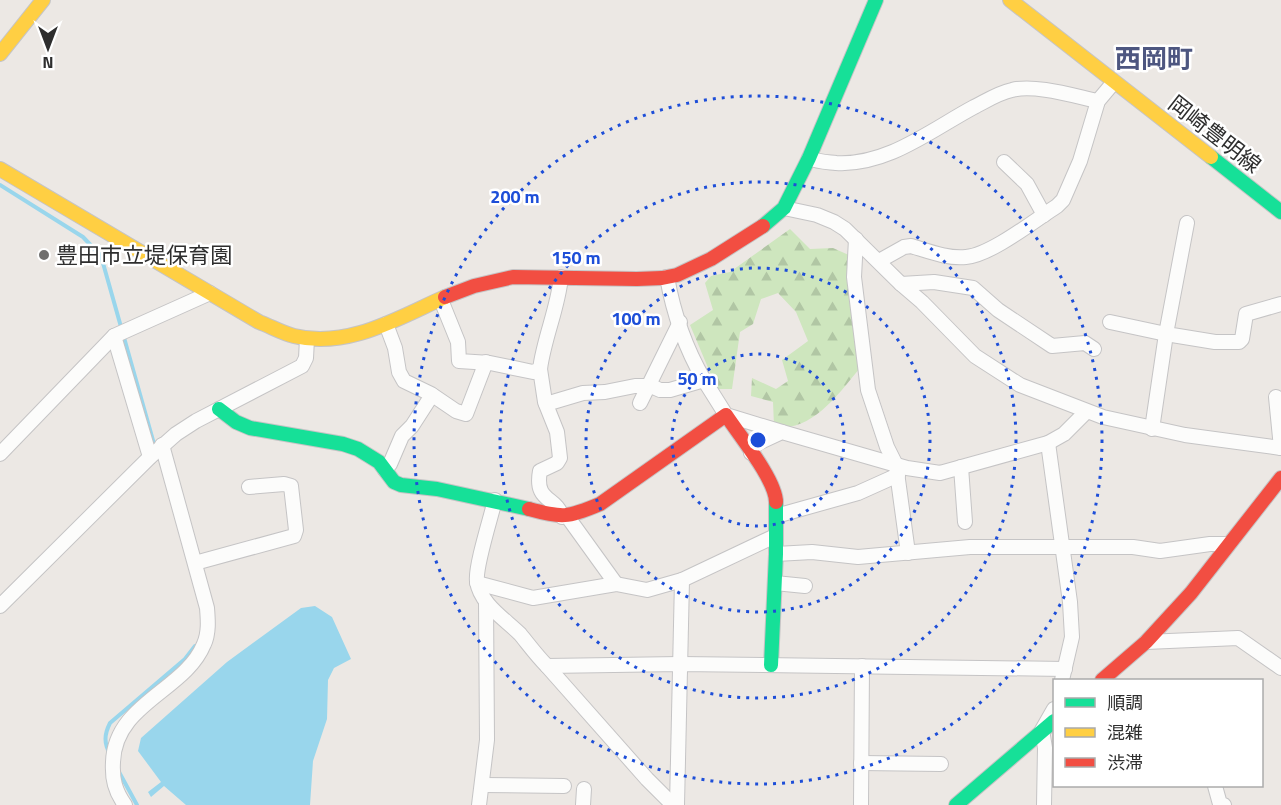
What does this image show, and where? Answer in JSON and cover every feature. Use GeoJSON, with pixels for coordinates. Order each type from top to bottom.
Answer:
{"type":"FeatureCollection","features":[{"type":"Feature","properties":{"kind":"street"},"geometry":{"type":"LineString","coordinates":[[0,54],[43,0]]}},
{"type":"Feature","properties":{"kind":"street"},"geometry":{"type":"LineString","coordinates":[[0,169],[272,329],[307,339],[346,338],[386,324],[480,284],[506,278],[637,279],[667,277],[711,259],[762,227],[784,208],[809,158],[876,0]]}},
{"type":"Feature","properties":{"kind":"street","name":"岡崎豊明線"},"geometry":{"type":"LineString","coordinates":[[1010,0],[1281,212]]}},
{"type":"Feature","properties":{"kind":"street"},"geometry":{"type":"LineString","coordinates":[[879,261],[910,246],[950,256],[966,257],[978,254],[998,244],[1063,200],[1080,162],[1098,101],[1114,82]]}},
{"type":"Feature","properties":{"kind":"street"},"geometry":{"type":"LineString","coordinates":[[809,158],[816,162],[853,164],[863,162],[900,149],[960,115],[1011,90],[1032,89],[1098,101]]}},
{"type":"Feature","properties":{"kind":"street"},"geometry":{"type":"LineString","coordinates":[[1004,162],[1027,184],[1044,214]]}},
{"type":"Feature","properties":{"kind":"street"},"geometry":{"type":"LineString","coordinates":[[784,208],[834,222],[856,239],[975,357],[1020,386],[1086,412],[1152,429],[1281,448],[1276,397]]}},
{"type":"Feature","properties":{"kind":"street"},"geometry":{"type":"LineString","coordinates":[[1152,429],[1166,334],[1187,224]]}},
{"type":"Feature","properties":{"kind":"street"},"geometry":{"type":"LineString","coordinates":[[856,239],[854,277],[868,390],[897,470],[908,553]]}},
{"type":"Feature","properties":{"kind":"street"},"geometry":{"type":"LineString","coordinates":[[561,277],[540,369],[546,404],[558,432],[560,458],[557,463],[540,471],[540,490],[559,509],[616,584]]}},
{"type":"Feature","properties":{"kind":"street"},"geometry":{"type":"LineString","coordinates":[[667,277],[696,366],[769,479],[776,495],[771,665]]}},
{"type":"Feature","properties":{"kind":"street"},"geometry":{"type":"LineString","coordinates":[[901,284],[934,282],[972,288],[998,310],[1052,346],[1085,343],[1094,349]]}},
{"type":"Feature","properties":{"kind":"street"},"geometry":{"type":"LineString","coordinates":[[2,448],[116,335],[210,293]]}},
{"type":"Feature","properties":{"kind":"street"},"geometry":{"type":"LineString","coordinates":[[441,300],[458,342],[459,361],[486,362],[528,372],[540,369]]}},
{"type":"Feature","properties":{"kind":"street"},"geometry":{"type":"LineString","coordinates":[[1110,322],[1215,342],[1239,342],[1242,339],[1246,314],[1281,304]]}},
{"type":"Feature","properties":{"kind":"street"},"geometry":{"type":"LineString","coordinates":[[640,403],[646,386],[680,322]]}},
{"type":"Feature","properties":{"kind":"street"},"geometry":{"type":"LineString","coordinates":[[386,324],[395,348],[401,377],[407,383],[432,395],[456,411],[466,414],[486,362]]}},
{"type":"Feature","properties":{"kind":"street"},"geometry":{"type":"LineString","coordinates":[[116,335],[150,457]]}},
{"type":"Feature","properties":{"kind":"street"},"geometry":{"type":"LineString","coordinates":[[0,606],[162,445],[176,434],[219,409],[298,369],[306,358],[307,339]]}},
{"type":"Feature","properties":{"kind":"street"},"geometry":{"type":"LineString","coordinates":[[546,404],[583,393],[646,386],[670,390],[704,380]]}},
{"type":"Feature","properties":{"kind":"street"},"geometry":{"type":"LineString","coordinates":[[385,470],[390,465],[402,436],[412,426],[432,395]]}},
{"type":"Feature","properties":{"kind":"street"},"geometry":{"type":"LineString","coordinates":[[219,409],[236,422],[250,428],[350,447],[379,462],[394,482],[400,485],[437,489],[564,516],[600,504],[726,415]]}},
{"type":"Feature","properties":{"kind":"street"},"geometry":{"type":"LineString","coordinates":[[726,415],[897,470],[940,473],[1047,443],[1064,434],[1086,412]]}},
{"type":"Feature","properties":{"kind":"street"},"geometry":{"type":"LineString","coordinates":[[751,453],[756,444],[783,432]]}},
{"type":"Feature","properties":{"kind":"street"},"geometry":{"type":"LineString","coordinates":[[547,666],[681,664],[862,666],[1064,675],[1072,637],[1070,602],[1047,443]]}},
{"type":"Feature","properties":{"kind":"street"},"geometry":{"type":"LineString","coordinates":[[125,805],[118,795],[112,777],[113,756],[118,737],[127,722],[189,666],[205,643],[208,626],[207,610],[195,562],[162,445]]}},
{"type":"Feature","properties":{"kind":"street"},"geometry":{"type":"LineString","coordinates":[[961,467],[965,522]]}},
{"type":"Feature","properties":{"kind":"street"},"geometry":{"type":"LineString","coordinates":[[776,516],[858,493],[897,470]]}},
{"type":"Feature","properties":{"kind":"street"},"geometry":{"type":"LineString","coordinates":[[1104,679],[1146,642],[1191,593],[1281,478]]}},
{"type":"Feature","properties":{"kind":"street"},"geometry":{"type":"LineString","coordinates":[[195,562],[291,537],[296,533],[291,486],[284,484],[249,487]]}},
{"type":"Feature","properties":{"kind":"street"},"geometry":{"type":"LineString","coordinates":[[495,500],[477,583],[486,602],[521,636],[647,780],[675,805]]}},
{"type":"Feature","properties":{"kind":"street"},"geometry":{"type":"LineString","coordinates":[[477,583],[533,598],[616,584],[647,590],[682,580],[776,536]]}},
{"type":"Feature","properties":{"kind":"street"},"geometry":{"type":"LineString","coordinates":[[776,554],[812,552],[858,557],[970,547],[1133,547],[1161,551],[1210,544],[1229,544]]}},
{"type":"Feature","properties":{"kind":"street"},"geometry":{"type":"LineString","coordinates":[[675,805],[682,580]]}},
{"type":"Feature","properties":{"kind":"street"},"geometry":{"type":"LineString","coordinates":[[775,583],[805,586]]}},
{"type":"Feature","properties":{"kind":"street"},"geometry":{"type":"LineString","coordinates":[[478,805],[488,740],[486,602]]}},
{"type":"Feature","properties":{"kind":"street"},"geometry":{"type":"LineString","coordinates":[[1146,642],[1238,638],[1281,668]]}},
{"type":"Feature","properties":{"kind":"street"},"geometry":{"type":"LineString","coordinates":[[861,805],[862,666]]}},
{"type":"Feature","properties":{"kind":"street"},"geometry":{"type":"LineString","coordinates":[[1044,805],[1045,748],[1042,730],[1053,711]]}},
{"type":"Feature","properties":{"kind":"street"},"geometry":{"type":"LineString","coordinates":[[956,805],[1053,722]]}},
{"type":"Feature","properties":{"kind":"street"},"geometry":{"type":"LineString","coordinates":[[861,762],[941,764]]}},
{"type":"Feature","properties":{"kind":"street"},"geometry":{"type":"LineString","coordinates":[[482,785],[564,786]]}},
{"type":"Feature","properties":{"kind":"street"},"geometry":{"type":"LineString","coordinates":[[1215,787],[1220,804],[1224,805]]}},
{"type":"Feature","properties":{"kind":"street"},"geometry":{"type":"LineString","coordinates":[[583,805],[584,789]]}},
{"type":"Feature","properties":{"kind":"green space"},"geometry":{"type":"Polygon","coordinates":[[[790,229],[810,249],[833,248],[851,256],[860,368],[833,399],[812,418],[787,427],[774,426],[773,402],[751,396],[752,378],[776,389],[788,381],[782,360],[808,341],[796,312],[778,293],[761,299],[753,324],[740,332],[732,389],[717,389],[690,325],[713,310],[705,283],[711,276],[730,272],[790,229]]]}},
{"type":"Feature","properties":{"kind":"water"},"geometry":{"type":"Polygon","coordinates":[[[315,606],[332,617],[351,659],[334,668],[328,680],[327,719],[313,761],[310,805],[186,805],[164,786],[151,797],[148,792],[161,782],[138,751],[141,738],[227,662],[301,608],[315,606]]]}},
{"type":"Feature","properties":{"kind":"waterway"},"geometry":{"type":"LineString","coordinates":[[0,185],[83,237],[101,256],[154,444]]}},
{"type":"Feature","properties":{"kind":"waterway"},"geometry":{"type":"LineString","coordinates":[[110,754],[106,739],[110,723],[185,659],[195,646]]}},
{"type":"Feature","properties":{"kind":"waterway"},"geometry":{"type":"LineString","coordinates":[[119,772],[137,805]]}},
{"type":"Feature","properties":{"kind":"traffic: fast"},"geometry":{"type":"LineString","coordinates":[[763,226],[784,208],[809,158],[876,0]]}},
{"type":"Feature","properties":{"kind":"traffic: fast"},"geometry":{"type":"LineString","coordinates":[[1211,157],[1281,212]]}},
{"type":"Feature","properties":{"kind":"traffic: fast"},"geometry":{"type":"LineString","coordinates":[[219,409],[236,422],[250,428],[343,444],[358,449],[379,462],[394,482],[401,485],[437,489],[529,509]]}},
{"type":"Feature","properties":{"kind":"traffic: fast"},"geometry":{"type":"LineString","coordinates":[[771,665],[776,502]]}},
{"type":"Feature","properties":{"kind":"traffic: fast"},"geometry":{"type":"LineString","coordinates":[[956,805],[1053,722]]}},
{"type":"Feature","properties":{"kind":"traffic: slow"},"geometry":{"type":"LineString","coordinates":[[0,54],[43,0]]}},
{"type":"Feature","properties":{"kind":"traffic: slow"},"geometry":{"type":"LineString","coordinates":[[1010,0],[1211,157]]}},
{"type":"Feature","properties":{"kind":"traffic: slow"},"geometry":{"type":"LineString","coordinates":[[0,169],[259,322],[294,336],[314,339],[353,335],[391,322],[445,297]]}},
{"type":"Feature","properties":{"kind":"traffic: jam"},"geometry":{"type":"LineString","coordinates":[[445,297],[474,286],[513,277],[637,279],[677,275],[711,259],[763,226]]}},
{"type":"Feature","properties":{"kind":"traffic: jam"},"geometry":{"type":"LineString","coordinates":[[529,509],[565,515],[600,504],[726,415],[764,470],[776,502]]}},
{"type":"Feature","properties":{"kind":"traffic: jam"},"geometry":{"type":"LineString","coordinates":[[1103,679],[1146,642],[1191,593],[1281,478]]}},
{"type":"Feature","properties":{"kind":"place","name":"豊田市立堤保育園"},"geometry":{"type":"Point","coordinates":[44,255]}},
{"type":"Feature","properties":{"kind":"district","name":"西岡町"},"geometry":{"type":"Point","coordinates":[1154,59]}}]}
